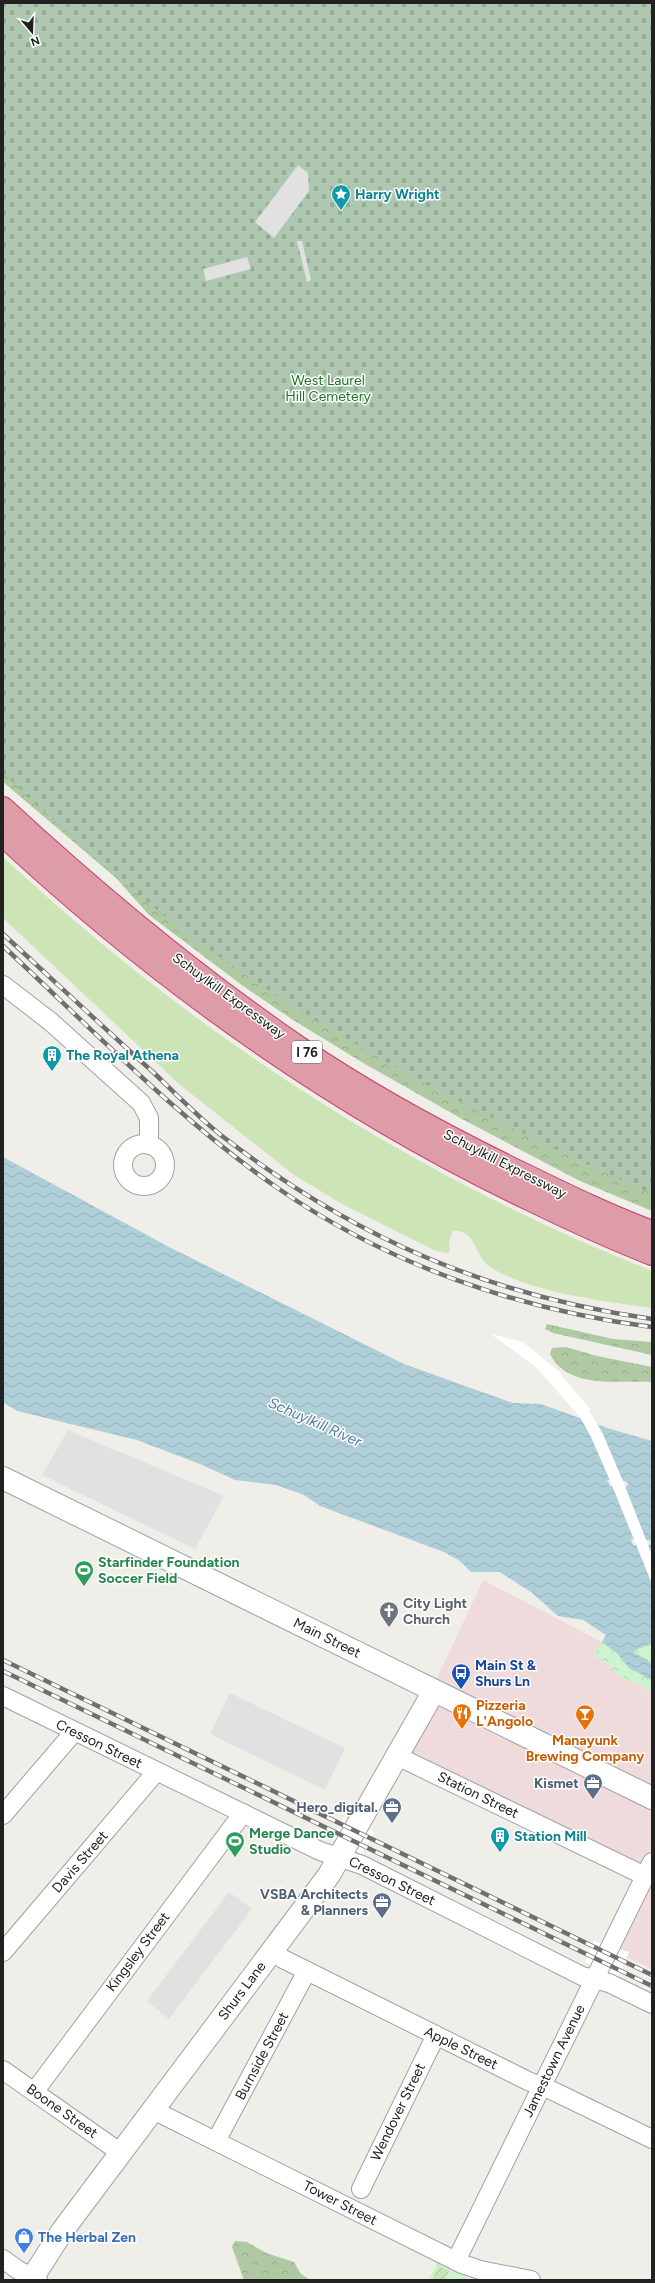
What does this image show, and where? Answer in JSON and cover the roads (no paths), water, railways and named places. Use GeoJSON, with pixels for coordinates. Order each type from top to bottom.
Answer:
{"type":"FeatureCollection","features":[{"type":"Feature","properties":{"kind":"highway","name":"Schuylkill Expressway"},"geometry":{"type":"LineString","coordinates":[[3,808],[102,898],[165,950],[300,1048],[373,1093],[484,1156],[568,1196],[652,1232]]}},
{"type":"Feature","properties":{"kind":"highway","name":"Schuylkill Expressway"},"geometry":{"type":"LineString","coordinates":[[3,835],[100,922],[165,975],[300,1072],[442,1156],[569,1218],[652,1254]]}},
{"type":"Feature","properties":{"kind":"street"},"geometry":{"type":"LineString","coordinates":[[3,985],[51,1022],[141,1103],[149,1118],[149,1144]]}},
{"type":"Feature","properties":{"kind":"street","name":"Main Street"},"geometry":{"type":"LineString","coordinates":[[3,1478],[652,1798]]}},
{"type":"Feature","properties":{"kind":"street","name":"Shurs Lane"},"geometry":{"type":"LineString","coordinates":[[34,2279],[63,2230],[272,1951],[340,1857],[434,1691]]}},
{"type":"Feature","properties":{"kind":"street","name":"Cresson Street"},"geometry":{"type":"LineString","coordinates":[[3,1696],[320,1851],[362,1865],[582,1976],[608,1983],[652,2004]]}},
{"type":"Feature","properties":{"kind":"street"},"geometry":{"type":"LineString","coordinates":[[3,1815],[74,1732]]}},
{"type":"Feature","properties":{"kind":"street","name":"Station Street"},"geometry":{"type":"LineString","coordinates":[[397,1756],[649,1869]]}},
{"type":"Feature","properties":{"kind":"street","name":"Davis Street"},"geometry":{"type":"LineString","coordinates":[[3,1952],[156,1772]]}},
{"type":"Feature","properties":{"kind":"street","name":"Kingsley Street"},"geometry":{"type":"LineString","coordinates":[[34,2092],[243,1813]]}},
{"type":"Feature","properties":{"kind":"street","name":"Jamestown Avenue"},"geometry":{"type":"LineString","coordinates":[[456,2261],[649,1869]]}},
{"type":"Feature","properties":{"kind":"street","name":"Apple Street"},"geometry":{"type":"LineString","coordinates":[[272,1951],[306,1971],[652,2139]]}},
{"type":"Feature","properties":{"kind":"street","name":"Burnside Street"},"geometry":{"type":"LineString","coordinates":[[216,2141],[306,1971]]}},
{"type":"Feature","properties":{"kind":"street","name":"Wendover Street"},"geometry":{"type":"LineString","coordinates":[[361,2189],[436,2035]]}},
{"type":"Feature","properties":{"kind":"street","name":"Boone Street"},"geometry":{"type":"LineString","coordinates":[[3,2070],[121,2153]]}},
{"type":"Feature","properties":{"kind":"street","name":"Tower Street"},"geometry":{"type":"LineString","coordinates":[[153,2110],[456,2261],[480,2270],[532,2280]]}},
{"type":"Feature","properties":{"kind":"street"},"geometry":{"type":"LineString","coordinates":[[3,2259],[34,2279]]}},
{"type":"Feature","properties":{"kind":"water","name":"Schuylkill River"},"geometry":{"type":"Polygon","coordinates":[[[3,1157],[171,1248],[404,1364],[513,1403],[541,1404],[607,1428],[652,1441],[652,1644],[634,1650],[635,1653],[652,1663],[652,1680],[629,1668],[617,1653],[602,1642],[606,1635],[583,1620],[558,1616],[531,1592],[500,1572],[471,1572],[460,1561],[444,1552],[320,1506],[304,1495],[276,1485],[235,1480],[200,1464],[137,1440],[17,1411],[3,1402],[3,1157]],[[607,1480],[610,1486],[625,1487],[629,1484],[625,1481],[607,1480]],[[631,1539],[633,1545],[648,1546],[651,1543],[649,1540],[631,1539]]]}},
{"type":"Feature","properties":{"kind":"railway"},"geometry":{"type":"LineString","coordinates":[[3,934],[213,1129],[272,1172],[322,1204],[373,1232],[425,1257],[478,1277],[533,1295],[591,1308],[652,1319]]}},
{"type":"Feature","properties":{"kind":"railway"},"geometry":{"type":"LineString","coordinates":[[3,946],[137,1073],[206,1134],[279,1189],[321,1216],[410,1262],[457,1280],[505,1296],[553,1309],[652,1327]]}},
{"type":"Feature","properties":{"kind":"railway"},"geometry":{"type":"LineString","coordinates":[[3,1660],[652,1975]]}},
{"type":"Feature","properties":{"kind":"railway"},"geometry":{"type":"LineString","coordinates":[[3,1671],[652,1986]]}},
{"type":"Feature","properties":{"kind":"place","name":"Harry Wright"},"geometry":{"type":"Point","coordinates":[341,211]}},
{"type":"Feature","properties":{"kind":"place","name":"The Royal Athena"},"geometry":{"type":"Point","coordinates":[52,1072]}},
{"type":"Feature","properties":{"kind":"place","name":"Starfinder Foundation Soccer Field"},"geometry":{"type":"Point","coordinates":[84,1587]}},
{"type":"Feature","properties":{"kind":"place","name":"City Light Church"},"geometry":{"type":"Point","coordinates":[389,1628]}},
{"type":"Feature","properties":{"kind":"place","name":"Main St & Shurs Ln"},"geometry":{"type":"Point","coordinates":[461,1690]}},
{"type":"Feature","properties":{"kind":"place","name":"Pizzeria L'Angolo"},"geometry":{"type":"Point","coordinates":[462,1730]}},
{"type":"Feature","properties":{"kind":"place","name":"Manayunk Brewing Company"},"geometry":{"type":"Point","coordinates":[585,1731]}},
{"type":"Feature","properties":{"kind":"place","name":"Kismet"},"geometry":{"type":"Point","coordinates":[593,1800]}},
{"type":"Feature","properties":{"kind":"place","name":"Hero_digital."},"geometry":{"type":"Point","coordinates":[392,1824]}},
{"type":"Feature","properties":{"kind":"place","name":"Station Mill"},"geometry":{"type":"Point","coordinates":[500,1853]}},
{"type":"Feature","properties":{"kind":"place","name":"Merge Dance Studio"},"geometry":{"type":"Point","coordinates":[235,1858]}},
{"type":"Feature","properties":{"kind":"place","name":"VSBA Architects & Planners"},"geometry":{"type":"Point","coordinates":[382,1919]}},
{"type":"Feature","properties":{"kind":"place","name":"The Herbal Zen"},"geometry":{"type":"Point","coordinates":[24,2254]}},
{"type":"Feature","properties":{"kind":"park label","name":"West Laurel Hill Cemetery"},"geometry":{"type":"Point","coordinates":[328,388]}}]}
